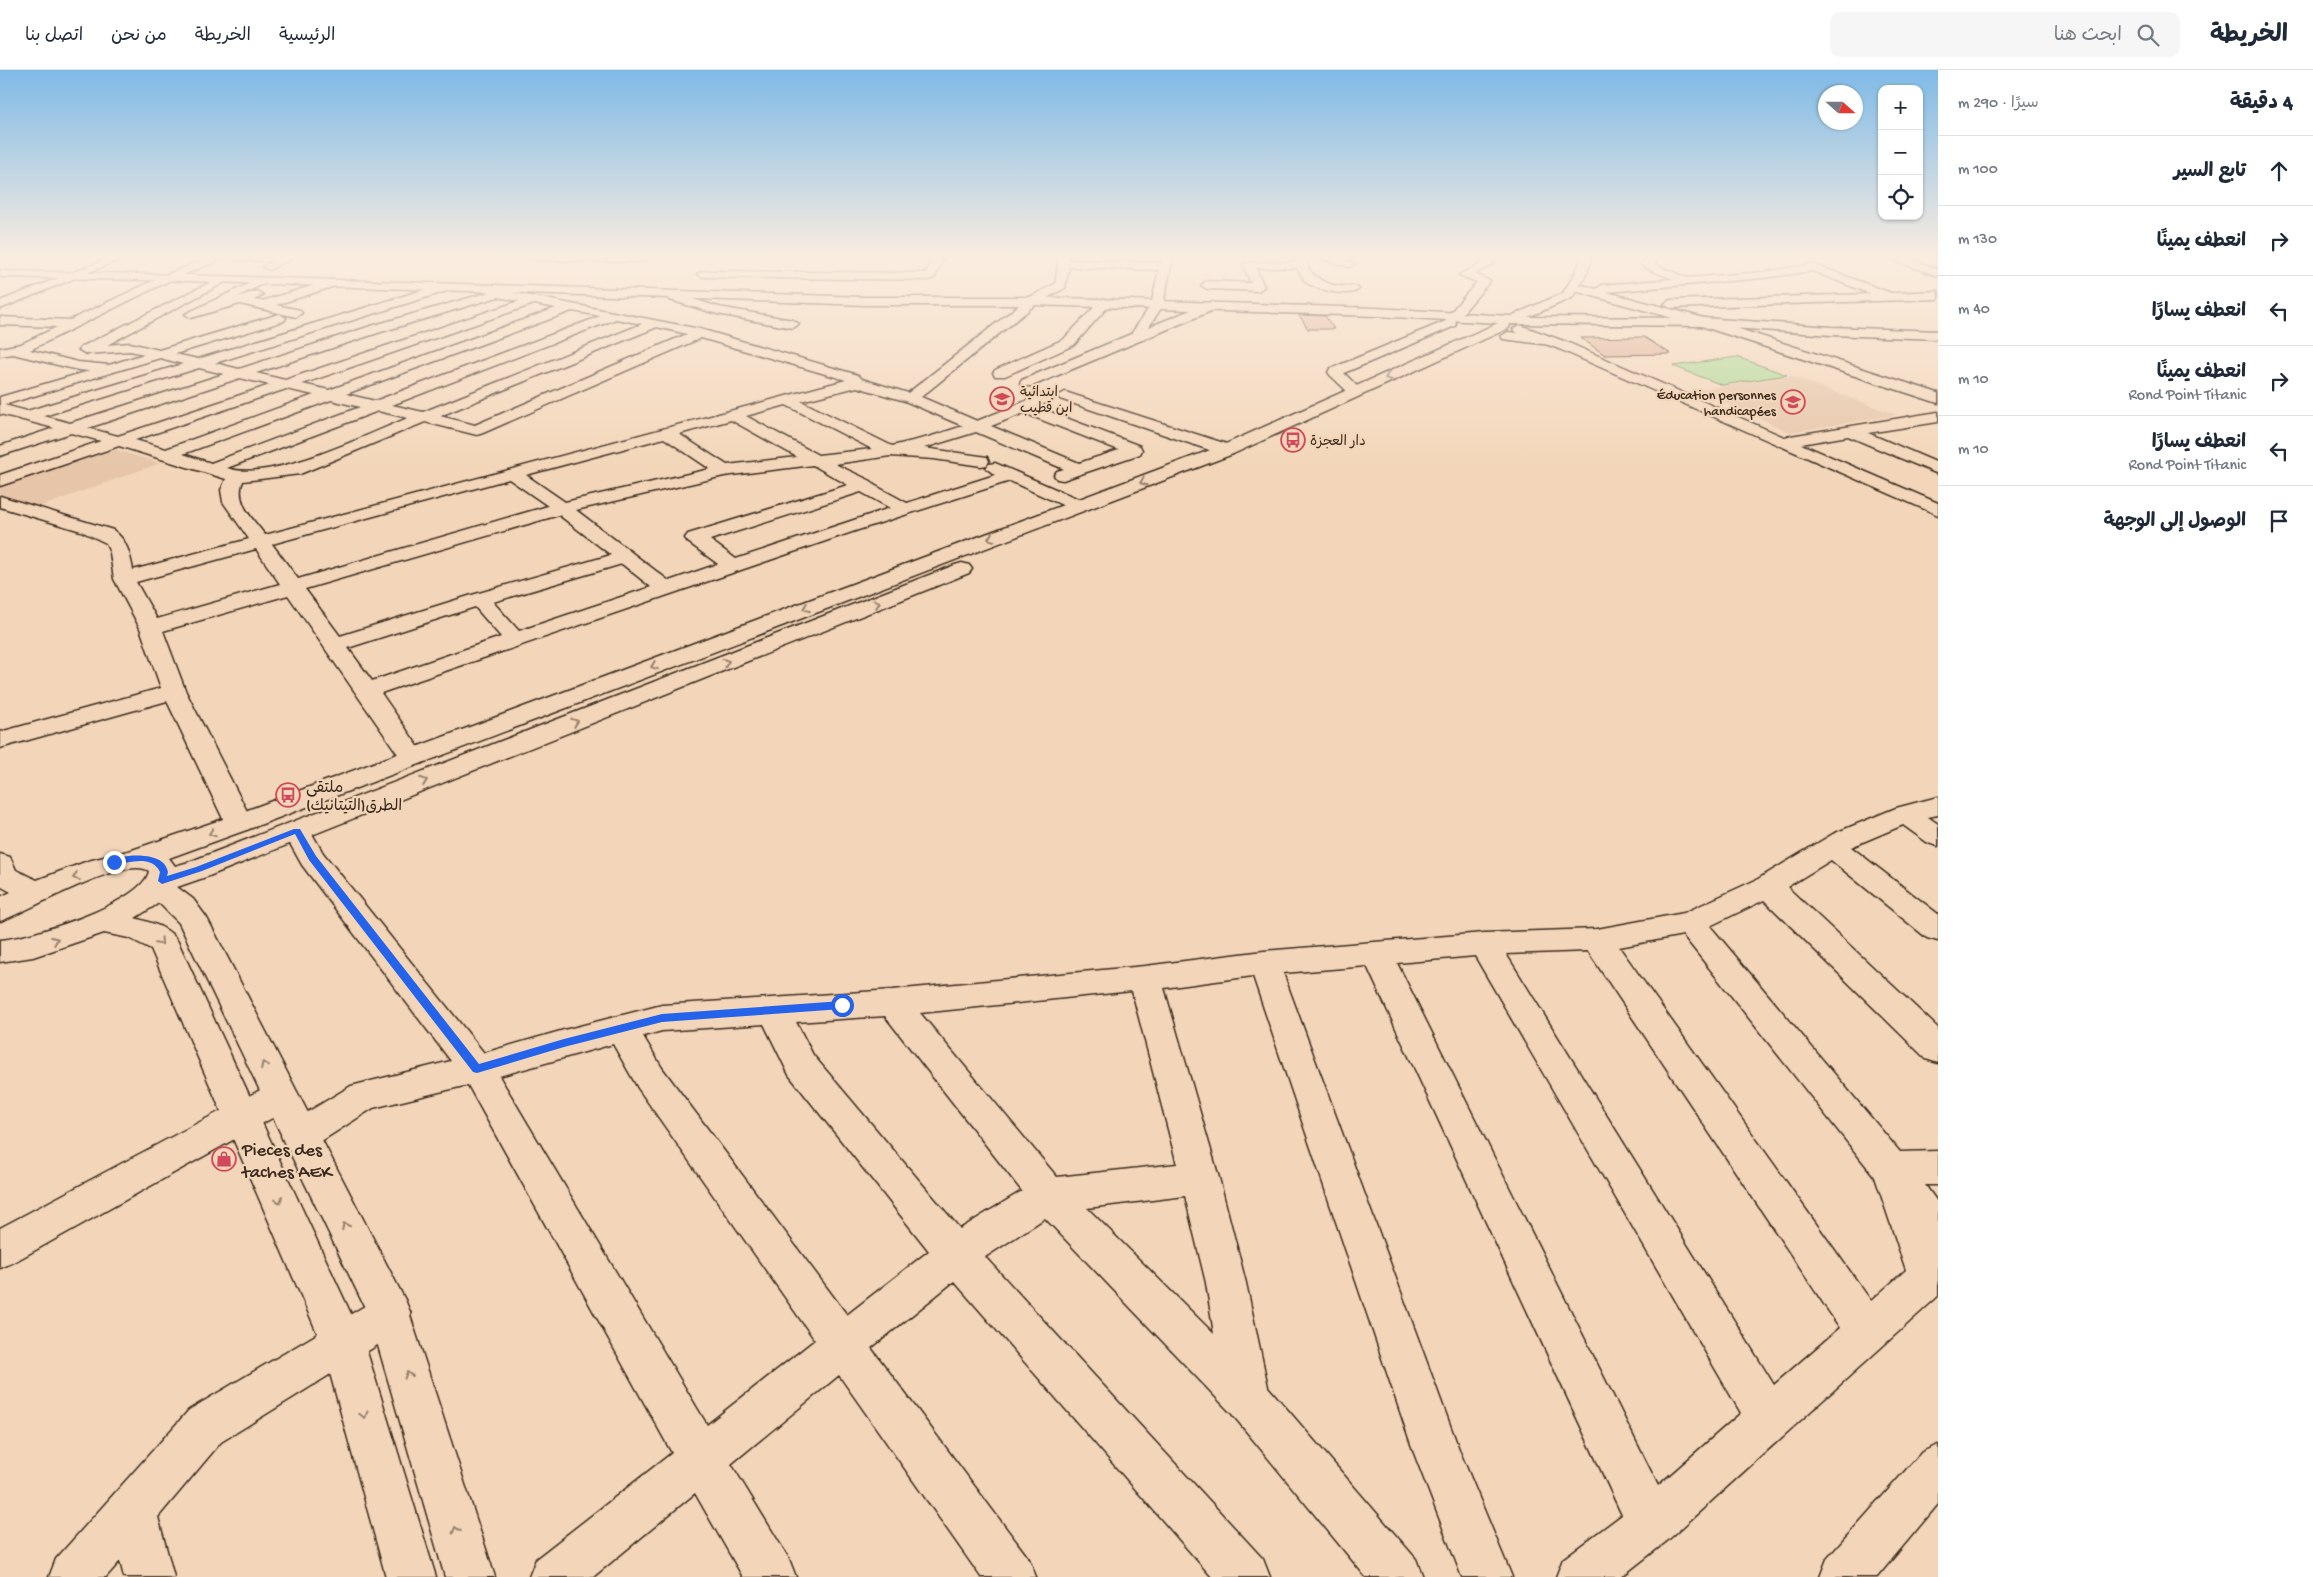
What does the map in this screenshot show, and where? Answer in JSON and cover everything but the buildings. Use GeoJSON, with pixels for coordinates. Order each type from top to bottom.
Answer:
{"type":"FeatureCollection","features":[{"type":"Feature","properties":{"kind":"street"},"geometry":{"type":"LineString","coordinates":[[35,327],[78,335]]}},
{"type":"Feature","properties":{"kind":"street"},"geometry":{"type":"LineString","coordinates":[[7,348],[48,350],[95,327]]}},
{"type":"Feature","properties":{"kind":"street"},"geometry":{"type":"LineString","coordinates":[[0,402],[250,327]]}},
{"type":"Feature","properties":{"kind":"street"},"geometry":{"type":"LineString","coordinates":[[0,425],[312,327]]}},
{"type":"Feature","properties":{"kind":"street"},"geometry":{"type":"LineString","coordinates":[[368,327],[604,375]]}},
{"type":"Feature","properties":{"kind":"street"},"geometry":{"type":"LineString","coordinates":[[0,451],[381,327]]}},
{"type":"Feature","properties":{"kind":"street"},"geometry":{"type":"LineString","coordinates":[[0,481],[454,327]]}},
{"type":"Feature","properties":{"kind":"street"},"geometry":{"type":"LineString","coordinates":[[167,454],[517,327]]}},
{"type":"Feature","properties":{"kind":"street"},"geometry":{"type":"LineString","coordinates":[[213,468],[583,327]]}},
{"type":"Feature","properties":{"kind":"street"},"geometry":{"type":"LineString","coordinates":[[0,409],[68,429],[167,454],[236,477],[294,470],[555,365],[627,327]]}},
{"type":"Feature","properties":{"kind":"street"},"geometry":{"type":"LineString","coordinates":[[687,327],[700,333],[852,378],[857,382],[910,398],[1078,469]]}},
{"type":"Feature","properties":{"kind":"street"},"geometry":{"type":"LineString","coordinates":[[910,398],[999,327]]}},
{"type":"Feature","properties":{"kind":"street"},"geometry":{"type":"LineString","coordinates":[[1000,374],[1069,342],[1083,327]]}},
{"type":"Feature","properties":{"kind":"street"},"geometry":{"type":"LineString","coordinates":[[1136,338],[1143,327]]}},
{"type":"Feature","properties":{"kind":"street"},"geometry":{"type":"LineString","coordinates":[[1027,383],[1161,327]]}},
{"type":"Feature","properties":{"kind":"street"},"geometry":{"type":"LineString","coordinates":[[1355,390],[1335,372],[1436,327]]}},
{"type":"Feature","properties":{"kind":"street"},"geometry":{"type":"LineString","coordinates":[[3,953],[39,946],[134,906],[153,875],[239,823],[1227,450],[1355,390],[1515,327]]}},
{"type":"Feature","properties":{"kind":"street"},"geometry":{"type":"LineString","coordinates":[[0,910],[37,892],[114,862],[153,875],[199,869],[1245,458],[1516,327]]}},
{"type":"Feature","properties":{"kind":"street"},"geometry":{"type":"LineString","coordinates":[[1525,327],[1557,344],[1938,510]]}},
{"type":"Feature","properties":{"kind":"street"},"geometry":{"type":"LineString","coordinates":[[1719,327],[1938,398]]}},
{"type":"Feature","properties":{"kind":"street"},"geometry":{"type":"LineString","coordinates":[[1722,327],[1841,337],[1938,341]]}},
{"type":"Feature","properties":{"kind":"street"},"geometry":{"type":"LineString","coordinates":[[1771,327],[1831,332],[1938,335]]}},
{"type":"Feature","properties":{"kind":"street"},"geometry":{"type":"LineString","coordinates":[[7,348],[50,336],[78,335],[109,328],[137,349],[477,430],[700,333]]}},
{"type":"Feature","properties":{"kind":"street"},"geometry":{"type":"LineString","coordinates":[[7,348],[109,328],[150,337]]}},
{"type":"Feature","properties":{"kind":"street"},"geometry":{"type":"LineString","coordinates":[[7,348],[78,366],[116,367]]}},
{"type":"Feature","properties":{"kind":"street"},"geometry":{"type":"LineString","coordinates":[[0,388],[137,349]]}},
{"type":"Feature","properties":{"kind":"street"},"geometry":{"type":"LineString","coordinates":[[960,359],[1057,395],[1227,450]]}},
{"type":"Feature","properties":{"kind":"street"},"geometry":{"type":"LineString","coordinates":[[124,579],[512,473],[857,382]]}},
{"type":"Feature","properties":{"kind":"street"},"geometry":{"type":"LineString","coordinates":[[152,628],[562,508],[724,471],[890,451],[934,441],[1057,395]]}},
{"type":"Feature","properties":{"kind":"street"},"geometry":{"type":"LineString","coordinates":[[787,400],[890,451],[934,454],[981,461]]}},
{"type":"Feature","properties":{"kind":"street"},"geometry":{"type":"LineString","coordinates":[[1023,407],[1134,450],[1034,486]]}},
{"type":"Feature","properties":{"kind":"street"},"geometry":{"type":"LineString","coordinates":[[733,414],[906,509]]}},
{"type":"Feature","properties":{"kind":"street"},"geometry":{"type":"LineString","coordinates":[[1782,442],[1938,416]]}},
{"type":"Feature","properties":{"kind":"street"},"geometry":{"type":"LineString","coordinates":[[1899,422],[1930,435]]}},
{"type":"Feature","properties":{"kind":"street"},"geometry":{"type":"LineString","coordinates":[[1848,431],[1938,469]]}},
{"type":"Feature","properties":{"kind":"street"},"geometry":{"type":"LineString","coordinates":[[666,432],[724,471]]}},
{"type":"Feature","properties":{"kind":"street"},"geometry":{"type":"LineString","coordinates":[[934,441],[1078,505]]}},
{"type":"Feature","properties":{"kind":"street"},"geometry":{"type":"LineString","coordinates":[[512,473],[562,508],[667,588]]}},
{"type":"Feature","properties":{"kind":"street"},"geometry":{"type":"LineString","coordinates":[[367,690],[733,566],[1012,475]]}},
{"type":"Feature","properties":{"kind":"street"},"geometry":{"type":"LineString","coordinates":[[236,477],[230,490],[232,502],[367,690],[413,758]]}},
{"type":"Feature","properties":{"kind":"street"},"geometry":{"type":"LineString","coordinates":[[733,566],[695,538],[865,485]]}},
{"type":"Feature","properties":{"kind":"street"},"geometry":{"type":"LineString","coordinates":[[0,501],[106,534],[118,546],[124,579],[152,628],[174,692],[239,823]]}},
{"type":"Feature","properties":{"kind":"street"},"geometry":{"type":"LineString","coordinates":[[335,645],[479,599],[625,557]]}},
{"type":"Feature","properties":{"kind":"street"},"geometry":{"type":"LineString","coordinates":[[479,599],[515,640]]}},
{"type":"Feature","properties":{"kind":"street"},"geometry":{"type":"LineString","coordinates":[[0,740],[174,692]]}},
{"type":"Feature","properties":{"kind":"street"},"geometry":{"type":"LineString","coordinates":[[299,1136],[364,1096],[477,1069],[564,1043],[662,1018],[893,1003],[1145,978],[1264,963],[1484,944],[1598,940],[1690,923],[1768,886],[1831,846],[1906,814],[1938,806]]}},
{"type":"Feature","properties":{"kind":"street"},"geometry":{"type":"LineString","coordinates":[[1906,814],[1938,837]]}},
{"type":"Feature","properties":{"kind":"street"},"geometry":{"type":"LineString","coordinates":[[297,830],[312,858],[477,1069],[771,1577]]}},
{"type":"Feature","properties":{"kind":"street"},"geometry":{"type":"LineString","coordinates":[[1831,846],[1938,930]]}},
{"type":"Feature","properties":{"kind":"street"},"geometry":{"type":"LineString","coordinates":[[0,864],[3,876],[37,892]]}},
{"type":"Feature","properties":{"kind":"street"},"geometry":{"type":"LineString","coordinates":[[153,875],[192,918],[299,1136],[390,1314],[470,1577]]}},
{"type":"Feature","properties":{"kind":"street"},"geometry":{"type":"LineString","coordinates":[[1768,886],[1938,1049]]}},
{"type":"Feature","properties":{"kind":"street"},"geometry":{"type":"LineString","coordinates":[[99,922],[129,926],[150,933],[163,942],[343,1342],[411,1577]]}},
{"type":"Feature","properties":{"kind":"street"},"geometry":{"type":"LineString","coordinates":[[1690,923],[1891,1169],[1938,1235]]}},
{"type":"Feature","properties":{"kind":"street"},"geometry":{"type":"LineString","coordinates":[[1598,940],[1867,1332]]}},
{"type":"Feature","properties":{"kind":"street"},"geometry":{"type":"LineString","coordinates":[[1484,944],[1769,1418]]}},
{"type":"Feature","properties":{"kind":"street"},"geometry":{"type":"LineString","coordinates":[[1377,954],[1651,1523]]}},
{"type":"Feature","properties":{"kind":"street"},"geometry":{"type":"LineString","coordinates":[[1264,963],[1437,1453],[1487,1577]]}},
{"type":"Feature","properties":{"kind":"street"},"geometry":{"type":"LineString","coordinates":[[1145,978],[1200,1178],[1226,1283],[1248,1398]]}},
{"type":"Feature","properties":{"kind":"street"},"geometry":{"type":"LineString","coordinates":[[893,1003],[1048,1194],[1248,1398],[1398,1577]]}},
{"type":"Feature","properties":{"kind":"street"},"geometry":{"type":"LineString","coordinates":[[773,1010],[801,1065],[956,1254],[1245,1577]]}},
{"type":"Feature","properties":{"kind":"street"},"geometry":{"type":"LineString","coordinates":[[621,1028],[650,1078],[1011,1577]]}},
{"type":"Feature","properties":{"kind":"street"},"geometry":{"type":"LineString","coordinates":[[0,1249],[280,1097]]}},
{"type":"Feature","properties":{"kind":"street"},"geometry":{"type":"LineString","coordinates":[[1891,1169],[1938,1168]]}},
{"type":"Feature","properties":{"kind":"street"},"geometry":{"type":"LineString","coordinates":[[1581,1577],[1651,1523],[1929,1277],[1891,1169]]}},
{"type":"Feature","properties":{"kind":"street"},"geometry":{"type":"LineString","coordinates":[[554,1577],[956,1254],[1048,1194],[1200,1178]]}},
{"type":"Feature","properties":{"kind":"street"},"geometry":{"type":"LineString","coordinates":[[74,1577],[204,1426],[390,1314]]}},
{"type":"Feature","properties":{"kind":"street"},"geometry":{"type":"LineString","coordinates":[[1845,1577],[1938,1468]]}},
{"type":"Feature","properties":{"kind":"street"},"geometry":{"type":"LineString","coordinates":[[132,1510],[148,1577]]}},
{"type":"Feature","properties":{"kind":"shaded area","name":"Éducation personnes handicapées"},"geometry":{"type":"Polygon","coordinates":[[[1791,376],[1897,415],[1790,432],[1696,390],[1791,376]]]}},
{"type":"Feature","properties":{"kind":"shaded area"},"geometry":{"type":"Polygon","coordinates":[[[110,448],[160,463],[31,510],[0,499],[0,487],[110,448]]]}},
{"type":"Feature","properties":{"kind":"green space"},"geometry":{"type":"Polygon","coordinates":[[[1737,357],[1787,375],[1722,385],[1673,366],[1737,357]]]}},
{"type":"Feature","properties":{"kind":"place","name":"ابتدائية ابن قطيب"},"geometry":{"type":"Point","coordinates":[1002,399]}},
{"type":"Feature","properties":{"kind":"place","name":"Éducation personnes handicapées"},"geometry":{"type":"Point","coordinates":[1793,402]}},
{"type":"Feature","properties":{"kind":"place","name":"دار العجزة"},"geometry":{"type":"Point","coordinates":[1293,440]}},
{"type":"Feature","properties":{"kind":"place","name":"ملتقى الطرق(التيتانيك)"},"geometry":{"type":"Point","coordinates":[288,795]}},
{"type":"Feature","properties":{"kind":"place","name":"Pieces des taches AEK"},"geometry":{"type":"Point","coordinates":[224,1159]}},
{"type":"Feature","properties":{"kind":"route"},"geometry":{"type":"LineString","coordinates":[[114,862],[126,859],[150,859],[160,864],[164,872],[162,881],[199,869],[297,830],[312,858],[477,1069],[564,1043],[662,1018],[842,1005]]}}]}
